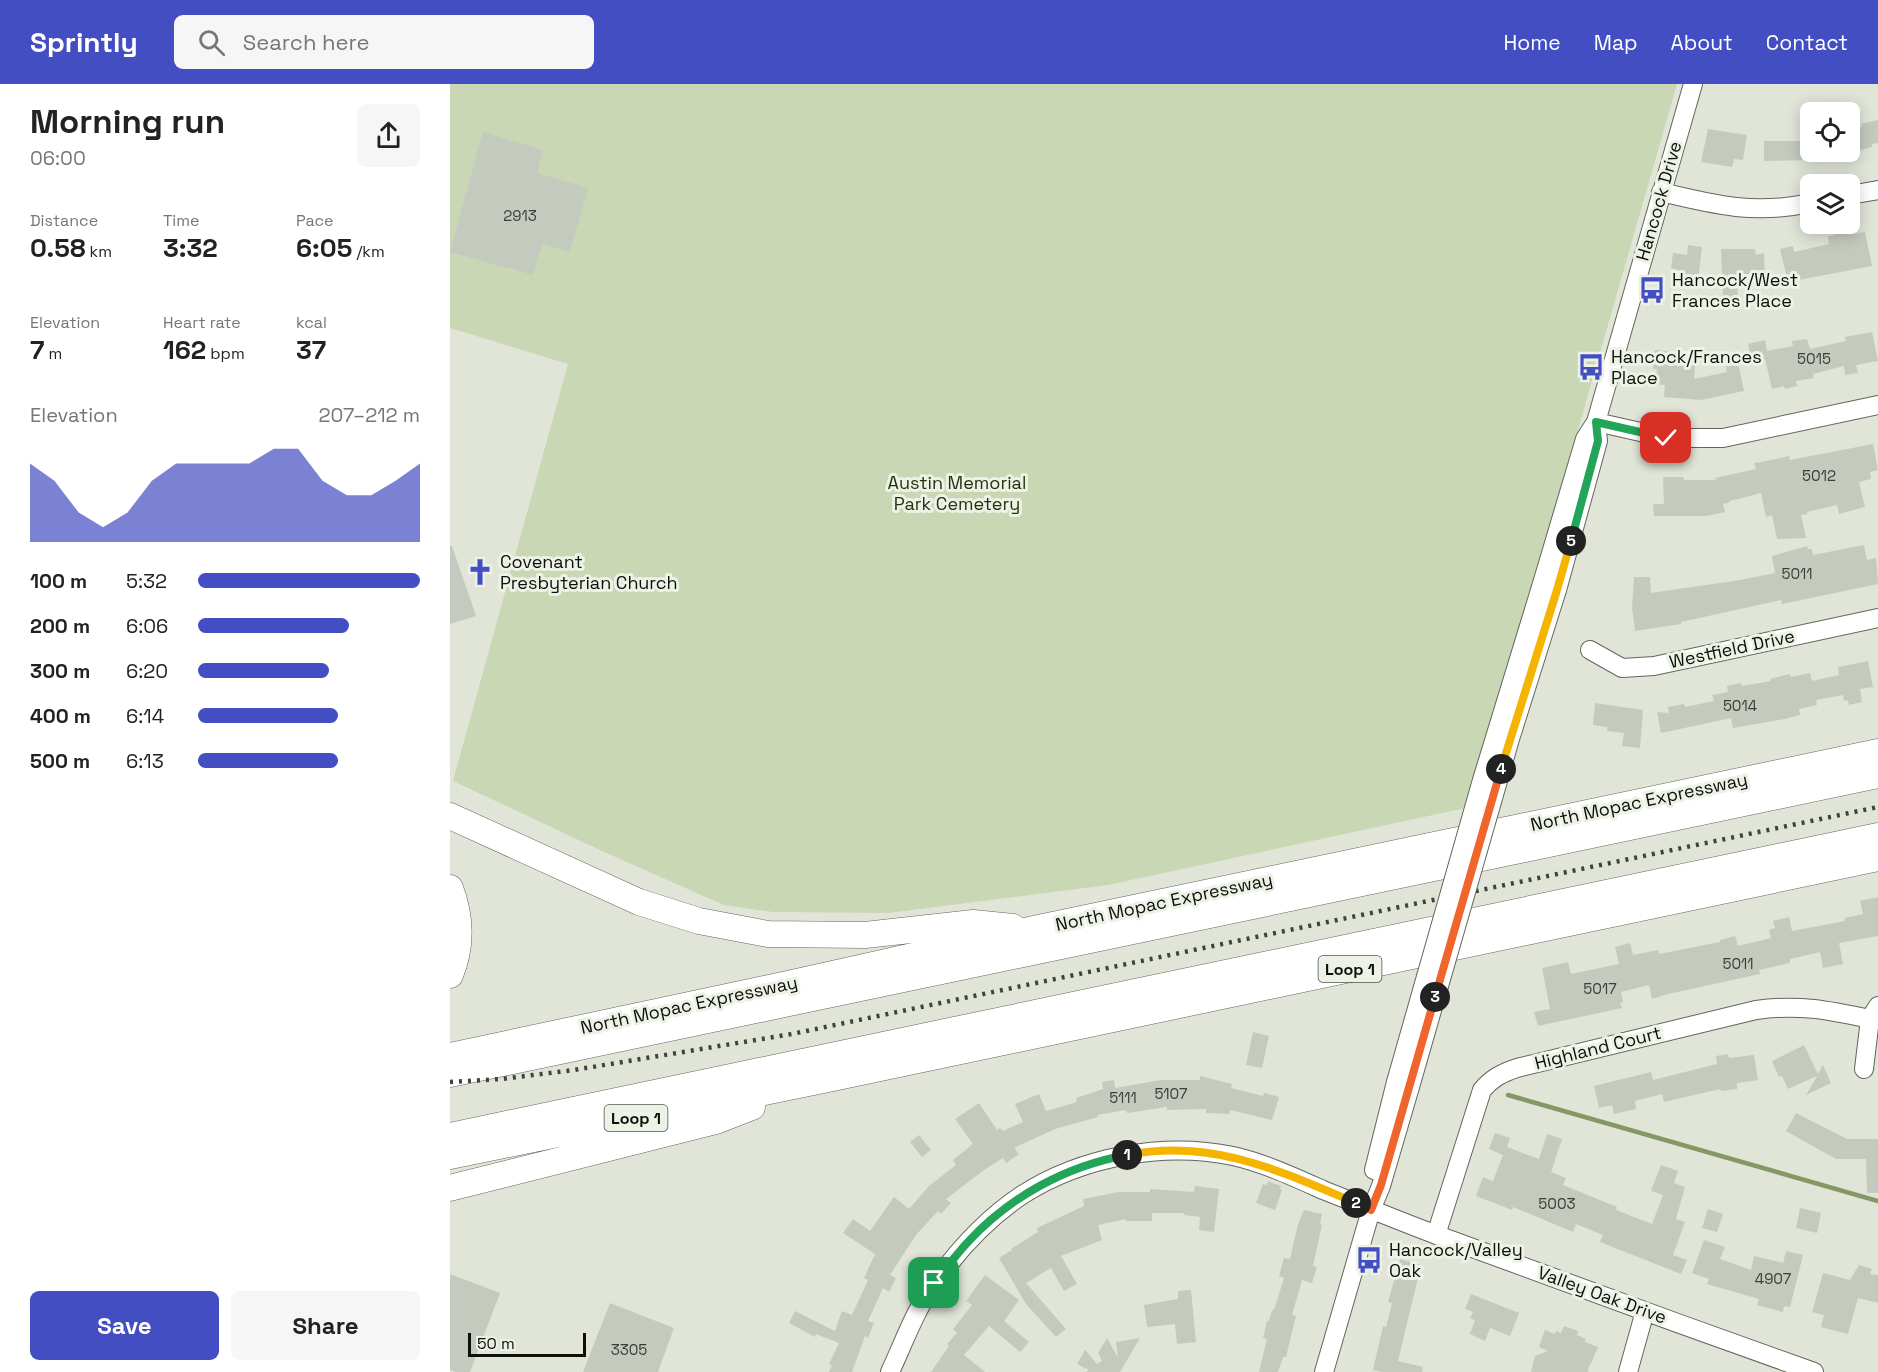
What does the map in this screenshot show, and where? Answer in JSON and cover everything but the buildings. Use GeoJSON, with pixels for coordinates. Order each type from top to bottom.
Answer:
{"type":"FeatureCollection","features":[{"type":"Feature","properties":{"kind":"highway","name":"North Mopac Expressway"},"geometry":{"type":"LineString","coordinates":[[450,1056],[799,992],[1034,929],[1878,752]]}},
{"type":"Feature","properties":{"kind":"highway"},"geometry":{"type":"LineString","coordinates":[[450,1074],[799,992],[1878,775]]}},
{"type":"Feature","properties":{"kind":"highway"},"geometry":{"type":"LineString","coordinates":[[450,816],[639,902],[699,921],[768,934],[865,935],[973,923],[1034,929]]}},
{"type":"Feature","properties":{"kind":"highway"},"geometry":{"type":"LineString","coordinates":[[450,1136],[1878,836]]}},
{"type":"Feature","properties":{"kind":"highway","name":"Loop 1"},"geometry":{"type":"LineString","coordinates":[[450,1156],[823,1080],[1878,858]]}},
{"type":"Feature","properties":{"kind":"highway"},"geometry":{"type":"LineString","coordinates":[[450,889],[458,911],[460,936],[455,963],[450,975]]}},
{"type":"Feature","properties":{"kind":"highway"},"geometry":{"type":"LineString","coordinates":[[450,1188],[716,1120],[823,1080]]}},
{"type":"Feature","properties":{"kind":"street","name":"Hancock Drive"},"geometry":{"type":"LineString","coordinates":[[1324,1372],[1371,1210],[1371,1182],[1403,1084],[1482,780],[1549,589],[1585,439],[1596,422],[1693,84]]}},
{"type":"Feature","properties":{"kind":"street"},"geometry":{"type":"LineString","coordinates":[[1860,193],[1878,190]]}},
{"type":"Feature","properties":{"kind":"street"},"geometry":{"type":"LineString","coordinates":[[1661,192],[1733,208],[1762,210],[1800,205]]}},
{"type":"Feature","properties":{"kind":"street"},"geometry":{"type":"LineString","coordinates":[[1596,422],[1666,438],[1723,438],[1878,405]]}},
{"type":"Feature","properties":{"kind":"street","name":"Westfield Drive"},"geometry":{"type":"LineString","coordinates":[[1590,650],[1622,668],[1654,666],[1878,618]]}},
{"type":"Feature","properties":{"kind":"street","name":"Highland Court"},"geometry":{"type":"LineString","coordinates":[[1436,1234],[1482,1090],[1491,1079],[1517,1068],[1756,1010],[1780,1006],[1874,1012]]}},
{"type":"Feature","properties":{"kind":"street"},"geometry":{"type":"LineString","coordinates":[[1864,1069],[1874,1012]]}},
{"type":"Feature","properties":{"kind":"street","name":"Valley Oak Drive"},"geometry":{"type":"LineString","coordinates":[[890,1372],[911,1324],[934,1283],[967,1243],[990,1221],[1023,1195],[1065,1174],[1103,1159],[1136,1153],[1167,1152],[1206,1152],[1234,1157],[1276,1170],[1371,1210],[1814,1372]]}},
{"type":"Feature","properties":{"kind":"street"},"geometry":{"type":"LineString","coordinates":[[1628,1372],[1645,1311]]}},
{"type":"Feature","properties":{"kind":"green space","name":"Austin Memorial Park Cemetery"},"geometry":{"type":"Polygon","coordinates":[[[450,84],[1677,84],[1470,807],[1108,885],[888,913],[773,912],[724,905],[453,781],[568,364],[450,328],[450,84]]]}},
{"type":"Feature","properties":{"kind":"waterway"},"geometry":{"type":"LineString","coordinates":[[1508,1095],[1878,1201]]}},
{"type":"Feature","properties":{"kind":"railway"},"geometry":{"type":"LineString","coordinates":[[450,1082],[501,1079],[574,1070],[792,1034],[1878,807]]}},
{"type":"Feature","properties":{"kind":"place","name":"Hancock/West Frances Place"},"geometry":{"type":"Point","coordinates":[1652,290]}},
{"type":"Feature","properties":{"kind":"place","name":"Hancock/Frances Place"},"geometry":{"type":"Point","coordinates":[1591,367]}},
{"type":"Feature","properties":{"kind":"place","name":"Covenant Presbyterian Church"},"geometry":{"type":"Point","coordinates":[480,572]}},
{"type":"Feature","properties":{"kind":"place","name":"Hancock/Valley Oak"},"geometry":{"type":"Point","coordinates":[1369,1260]}},
{"type":"Feature","properties":{"kind":"route"},"geometry":{"type":"LineString","coordinates":[[934,1283],[967,1243],[1023,1195],[1065,1174],[1103,1159],[1136,1153],[1206,1152],[1234,1157],[1276,1170],[1371,1210],[1381,1185],[1460,908],[1557,590],[1598,441],[1596,422],[1666,438]]}}]}
